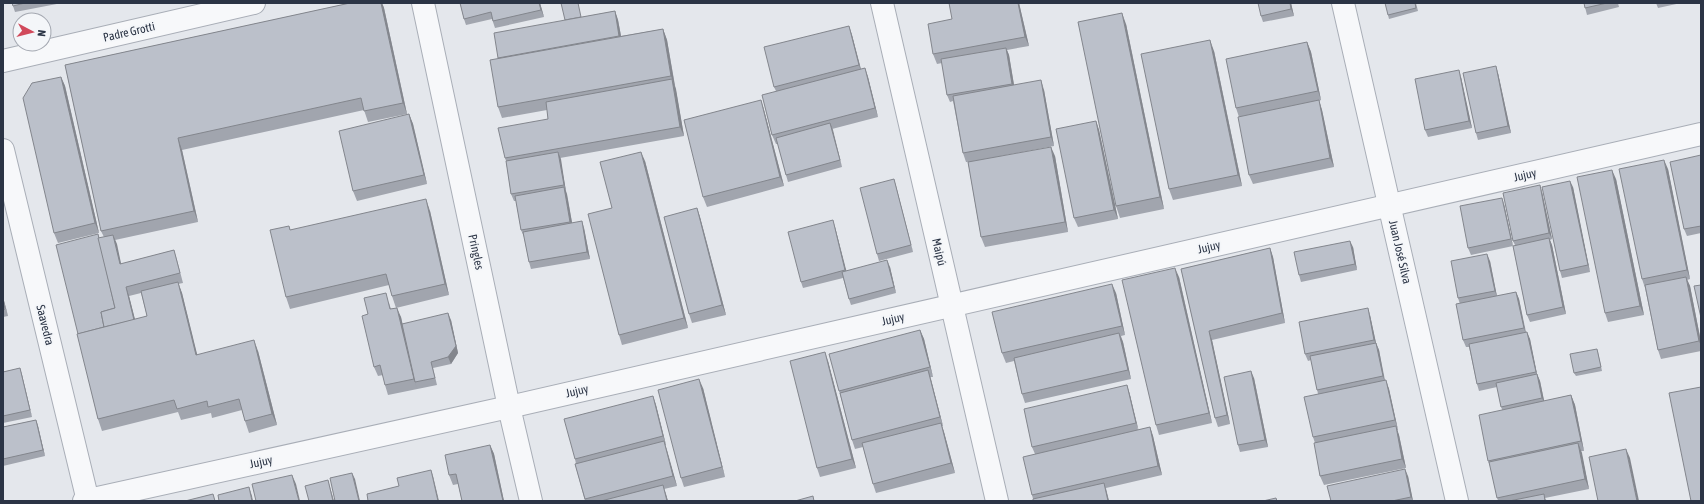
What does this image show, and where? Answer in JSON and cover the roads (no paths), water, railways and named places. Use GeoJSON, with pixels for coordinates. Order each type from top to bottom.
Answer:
{"type":"FeatureCollection","features":[{"type":"Feature","properties":{"kind":"street","name":"Padre Grotti"},"geometry":{"type":"LineString","coordinates":[[3,61],[254,3]]}},
{"type":"Feature","properties":{"kind":"street","name":"Pringles"},"geometry":{"type":"LineString","coordinates":[[423,3],[509,407],[531,501]]}},
{"type":"Feature","properties":{"kind":"street","name":"Maipú"},"geometry":{"type":"LineString","coordinates":[[882,3],[997,501]]}},
{"type":"Feature","properties":{"kind":"street","name":"Juan José Silva"},"geometry":{"type":"LineString","coordinates":[[1343,3],[1457,501]]}},
{"type":"Feature","properties":{"kind":"street","name":"Jujuy"},"geometry":{"type":"LineString","coordinates":[[86,501],[509,407],[1701,134]]}},
{"type":"Feature","properties":{"kind":"street","name":"Saavedra"},"geometry":{"type":"LineString","coordinates":[[3,150],[86,501]]}}]}
